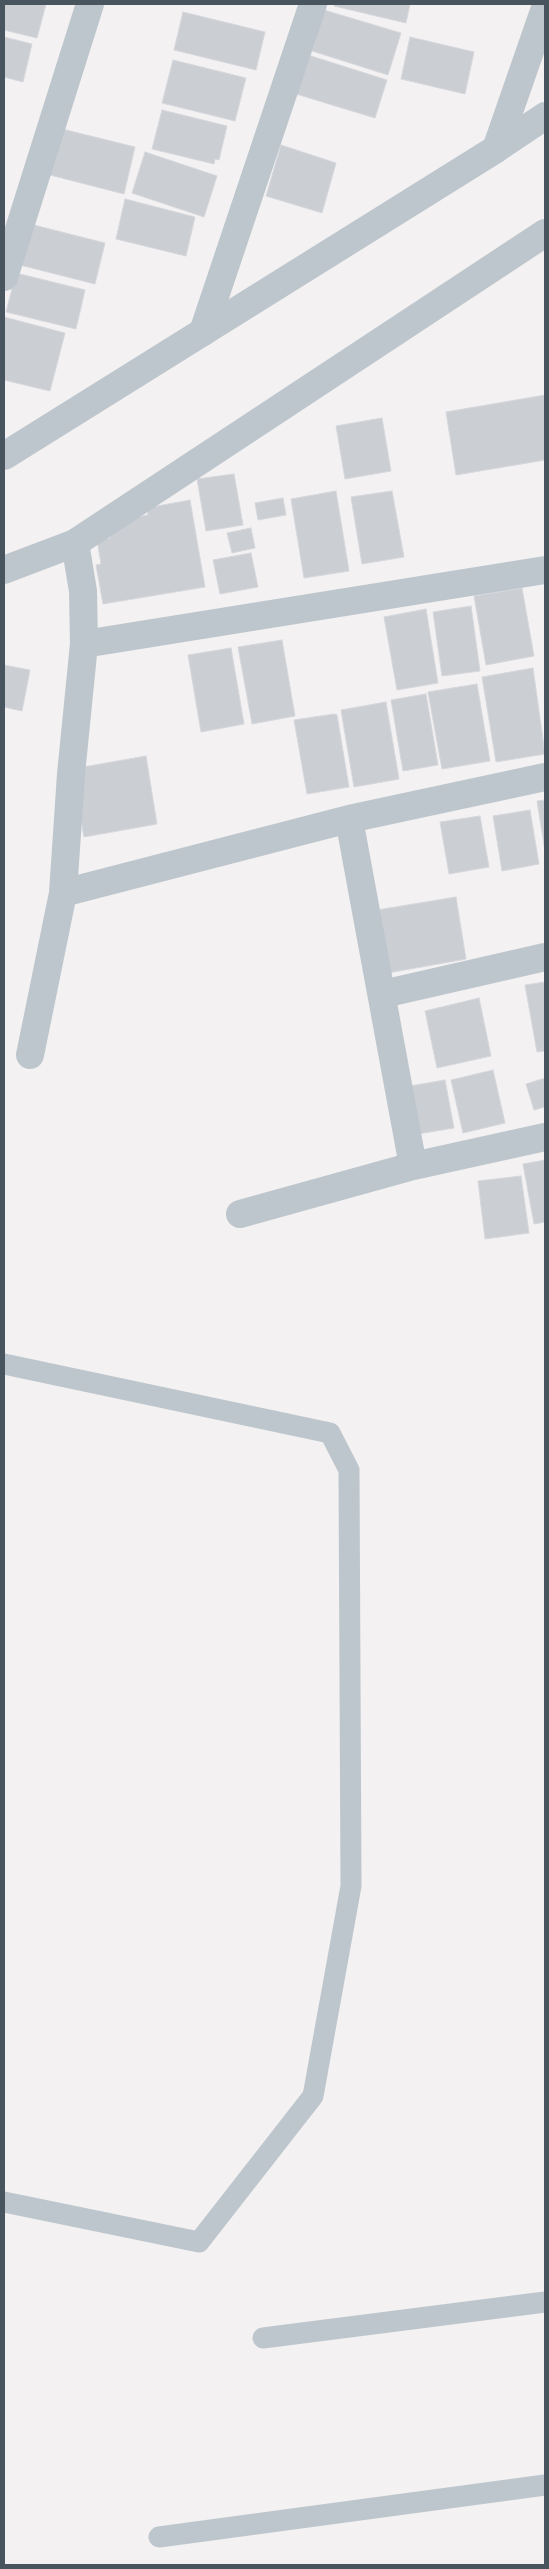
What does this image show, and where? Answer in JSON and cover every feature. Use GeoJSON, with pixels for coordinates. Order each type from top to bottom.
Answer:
{"type":"FeatureCollection","features":[{"type":"Feature","properties":{"kind":"street"},"geometry":{"type":"LineString","coordinates":[[4,277],[90,4]]}},
{"type":"Feature","properties":{"kind":"street"},"geometry":{"type":"LineString","coordinates":[[202,332],[313,4]]}},
{"type":"Feature","properties":{"kind":"street"},"geometry":{"type":"LineString","coordinates":[[496,149],[545,8]]}},
{"type":"Feature","properties":{"kind":"street"},"geometry":{"type":"LineString","coordinates":[[4,456],[496,149],[545,116]]}},
{"type":"Feature","properties":{"kind":"street"},"geometry":{"type":"LineString","coordinates":[[4,570],[75,543],[545,233]]}},
{"type":"Feature","properties":{"kind":"street"},"geometry":{"type":"LineString","coordinates":[[30,1055],[63,893],[71,774],[84,644],[83,591],[75,543]]}},
{"type":"Feature","properties":{"kind":"street"},"geometry":{"type":"LineString","coordinates":[[84,644],[545,570]]}},
{"type":"Feature","properties":{"kind":"street"},"geometry":{"type":"LineString","coordinates":[[63,893],[349,819],[545,777]]}},
{"type":"Feature","properties":{"kind":"street"},"geometry":{"type":"LineString","coordinates":[[349,819],[383,994],[413,1166]]}},
{"type":"Feature","properties":{"kind":"street"},"geometry":{"type":"LineString","coordinates":[[383,994],[545,957]]}},
{"type":"Feature","properties":{"kind":"street"},"geometry":{"type":"LineString","coordinates":[[240,1214],[413,1166],[545,1137]]}},
{"type":"Feature","properties":{"kind":"lane"},"geometry":{"type":"LineString","coordinates":[[4,1364],[330,1433],[349,1470],[351,1886],[313,2096],[199,2242],[4,2202]]}},
{"type":"Feature","properties":{"kind":"lane"},"geometry":{"type":"LineString","coordinates":[[263,2338],[545,2302]]}},
{"type":"Feature","properties":{"kind":"lane"},"geometry":{"type":"LineString","coordinates":[[159,2537],[545,2485]]}},
{"type":"Feature","properties":{"kind":"building"},"geometry":{"type":"Polygon","coordinates":[[[4,4],[46,4],[37,38],[4,30],[4,4]]]}},
{"type":"Feature","properties":{"kind":"building"},"geometry":{"type":"Polygon","coordinates":[[[335,4],[410,4],[406,23],[334,6],[335,4]]]}},
{"type":"Feature","properties":{"kind":"building"},"geometry":{"type":"Polygon","coordinates":[[[324,10],[401,33],[388,75],[312,51],[324,10]]]}},
{"type":"Feature","properties":{"kind":"building"},"geometry":{"type":"Polygon","coordinates":[[[183,12],[265,32],[256,70],[174,50],[183,12]]]}},
{"type":"Feature","properties":{"kind":"building"},"geometry":{"type":"Polygon","coordinates":[[[4,37],[32,44],[23,82],[4,77],[4,37]]]}},
{"type":"Feature","properties":{"kind":"building"},"geometry":{"type":"Polygon","coordinates":[[[410,37],[474,52],[465,94],[401,79],[410,37]]]}},
{"type":"Feature","properties":{"kind":"building"},"geometry":{"type":"Polygon","coordinates":[[[308,55],[387,80],[375,118],[296,94],[308,55]]]}},
{"type":"Feature","properties":{"kind":"building"},"geometry":{"type":"Polygon","coordinates":[[[173,60],[246,78],[235,121],[162,103],[173,60]]]}},
{"type":"Feature","properties":{"kind":"building"},"geometry":{"type":"Polygon","coordinates":[[[162,110],[227,126],[219,160],[215,159],[214,164],[152,149],[162,110]]]}},
{"type":"Feature","properties":{"kind":"building"},"geometry":{"type":"Polygon","coordinates":[[[58,128],[135,147],[124,194],[46,174],[58,128]]]}},
{"type":"Feature","properties":{"kind":"building"},"geometry":{"type":"Polygon","coordinates":[[[281,145],[336,163],[322,213],[266,196],[281,145]]]}},
{"type":"Feature","properties":{"kind":"building"},"geometry":{"type":"Polygon","coordinates":[[[145,152],[217,176],[204,217],[132,193],[145,152]]]}},
{"type":"Feature","properties":{"kind":"building"},"geometry":{"type":"Polygon","coordinates":[[[125,199],[195,217],[186,256],[116,239],[125,199]]]}},
{"type":"Feature","properties":{"kind":"building"},"geometry":{"type":"Polygon","coordinates":[[[30,224],[105,243],[95,284],[20,265],[30,224]]]}},
{"type":"Feature","properties":{"kind":"building"},"geometry":{"type":"Polygon","coordinates":[[[16,273],[85,290],[76,329],[6,312],[16,273]]]}},
{"type":"Feature","properties":{"kind":"building"},"geometry":{"type":"Polygon","coordinates":[[[4,317],[65,333],[50,391],[4,380],[4,317]]]}},
{"type":"Feature","properties":{"kind":"building"},"geometry":{"type":"Polygon","coordinates":[[[545,395],[545,460],[456,475],[446,412],[545,395]]]}},
{"type":"Feature","properties":{"kind":"building"},"geometry":{"type":"Polygon","coordinates":[[[382,418],[391,471],[345,479],[336,426],[382,418]]]}},
{"type":"Feature","properties":{"kind":"building"},"geometry":{"type":"Polygon","coordinates":[[[234,474],[243,525],[206,531],[197,479],[234,474]]]}},
{"type":"Feature","properties":{"kind":"building"},"geometry":{"type":"Polygon","coordinates":[[[336,491],[349,571],[304,578],[291,499],[336,491]]]}},
{"type":"Feature","properties":{"kind":"building"},"geometry":{"type":"Polygon","coordinates":[[[392,491],[404,557],[362,564],[351,497],[392,491]]]}},
{"type":"Feature","properties":{"kind":"building"},"geometry":{"type":"Polygon","coordinates":[[[283,498],[286,515],[258,520],[255,503],[283,498]]]}},
{"type":"Feature","properties":{"kind":"building"},"geometry":{"type":"Polygon","coordinates":[[[190,500],[205,587],[103,604],[96,565],[101,564],[97,540],[110,538],[108,522],[148,515],[147,508],[190,500]]]}},
{"type":"Feature","properties":{"kind":"building"},"geometry":{"type":"Polygon","coordinates":[[[251,528],[255,548],[232,553],[227,533],[251,528]]]}},
{"type":"Feature","properties":{"kind":"building"},"geometry":{"type":"Polygon","coordinates":[[[251,553],[258,587],[220,594],[213,560],[251,553]]]}},
{"type":"Feature","properties":{"kind":"building"},"geometry":{"type":"Polygon","coordinates":[[[522,588],[534,656],[486,665],[474,596],[522,588]]]}},
{"type":"Feature","properties":{"kind":"building"},"geometry":{"type":"Polygon","coordinates":[[[471,606],[480,671],[442,676],[433,612],[471,606]]]}},
{"type":"Feature","properties":{"kind":"building"},"geometry":{"type":"Polygon","coordinates":[[[426,609],[438,683],[397,690],[384,617],[426,609]]]}},
{"type":"Feature","properties":{"kind":"building"},"geometry":{"type":"Polygon","coordinates":[[[282,640],[295,716],[252,724],[238,647],[282,640]]]}},
{"type":"Feature","properties":{"kind":"building"},"geometry":{"type":"Polygon","coordinates":[[[231,648],[244,724],[201,732],[188,655],[231,648]]]}},
{"type":"Feature","properties":{"kind":"building"},"geometry":{"type":"Polygon","coordinates":[[[4,665],[30,670],[22,711],[4,707],[4,665]]]}},
{"type":"Feature","properties":{"kind":"building"},"geometry":{"type":"Polygon","coordinates":[[[533,668],[545,754],[496,762],[482,677],[533,668]]]}},
{"type":"Feature","properties":{"kind":"building"},"geometry":{"type":"Polygon","coordinates":[[[477,684],[490,761],[442,769],[428,692],[477,684]]]}},
{"type":"Feature","properties":{"kind":"building"},"geometry":{"type":"Polygon","coordinates":[[[426,694],[438,765],[403,771],[391,700],[426,694]]]}},
{"type":"Feature","properties":{"kind":"building"},"geometry":{"type":"Polygon","coordinates":[[[386,702],[399,779],[354,787],[341,710],[386,702]]]}},
{"type":"Feature","properties":{"kind":"building"},"geometry":{"type":"Polygon","coordinates":[[[337,715],[349,787],[307,794],[294,720],[337,715]]]}},
{"type":"Feature","properties":{"kind":"building"},"geometry":{"type":"Polygon","coordinates":[[[146,756],[157,824],[84,837],[72,769],[146,756]]]}},
{"type":"Feature","properties":{"kind":"building"},"geometry":{"type":"Polygon","coordinates":[[[545,800],[545,851],[537,801],[545,800]]]}},
{"type":"Feature","properties":{"kind":"building"},"geometry":{"type":"Polygon","coordinates":[[[530,810],[539,864],[502,871],[493,816],[530,810]]]}},
{"type":"Feature","properties":{"kind":"building"},"geometry":{"type":"Polygon","coordinates":[[[480,816],[489,867],[449,874],[440,822],[480,816]]]}},
{"type":"Feature","properties":{"kind":"building"},"geometry":{"type":"Polygon","coordinates":[[[456,897],[466,959],[382,974],[371,911],[456,897]]]}},
{"type":"Feature","properties":{"kind":"building"},"geometry":{"type":"Polygon","coordinates":[[[545,982],[545,1051],[537,1052],[525,985],[545,982]]]}},
{"type":"Feature","properties":{"kind":"building"},"geometry":{"type":"Polygon","coordinates":[[[479,998],[491,1056],[437,1068],[425,1011],[479,998]]]}},
{"type":"Feature","properties":{"kind":"building"},"geometry":{"type":"Polygon","coordinates":[[[493,1070],[505,1123],[463,1133],[451,1080],[493,1070]]]}},
{"type":"Feature","properties":{"kind":"building"},"geometry":{"type":"Polygon","coordinates":[[[545,1078],[545,1107],[534,1110],[526,1084],[545,1078]]]}},
{"type":"Feature","properties":{"kind":"building"},"geometry":{"type":"Polygon","coordinates":[[[445,1080],[454,1128],[412,1135],[404,1087],[445,1080]]]}},
{"type":"Feature","properties":{"kind":"building"},"geometry":{"type":"Polygon","coordinates":[[[545,1160],[545,1222],[534,1224],[523,1164],[545,1160]]]}},
{"type":"Feature","properties":{"kind":"building"},"geometry":{"type":"Polygon","coordinates":[[[521,1176],[529,1233],[485,1239],[478,1181],[521,1176]]]}}]}
